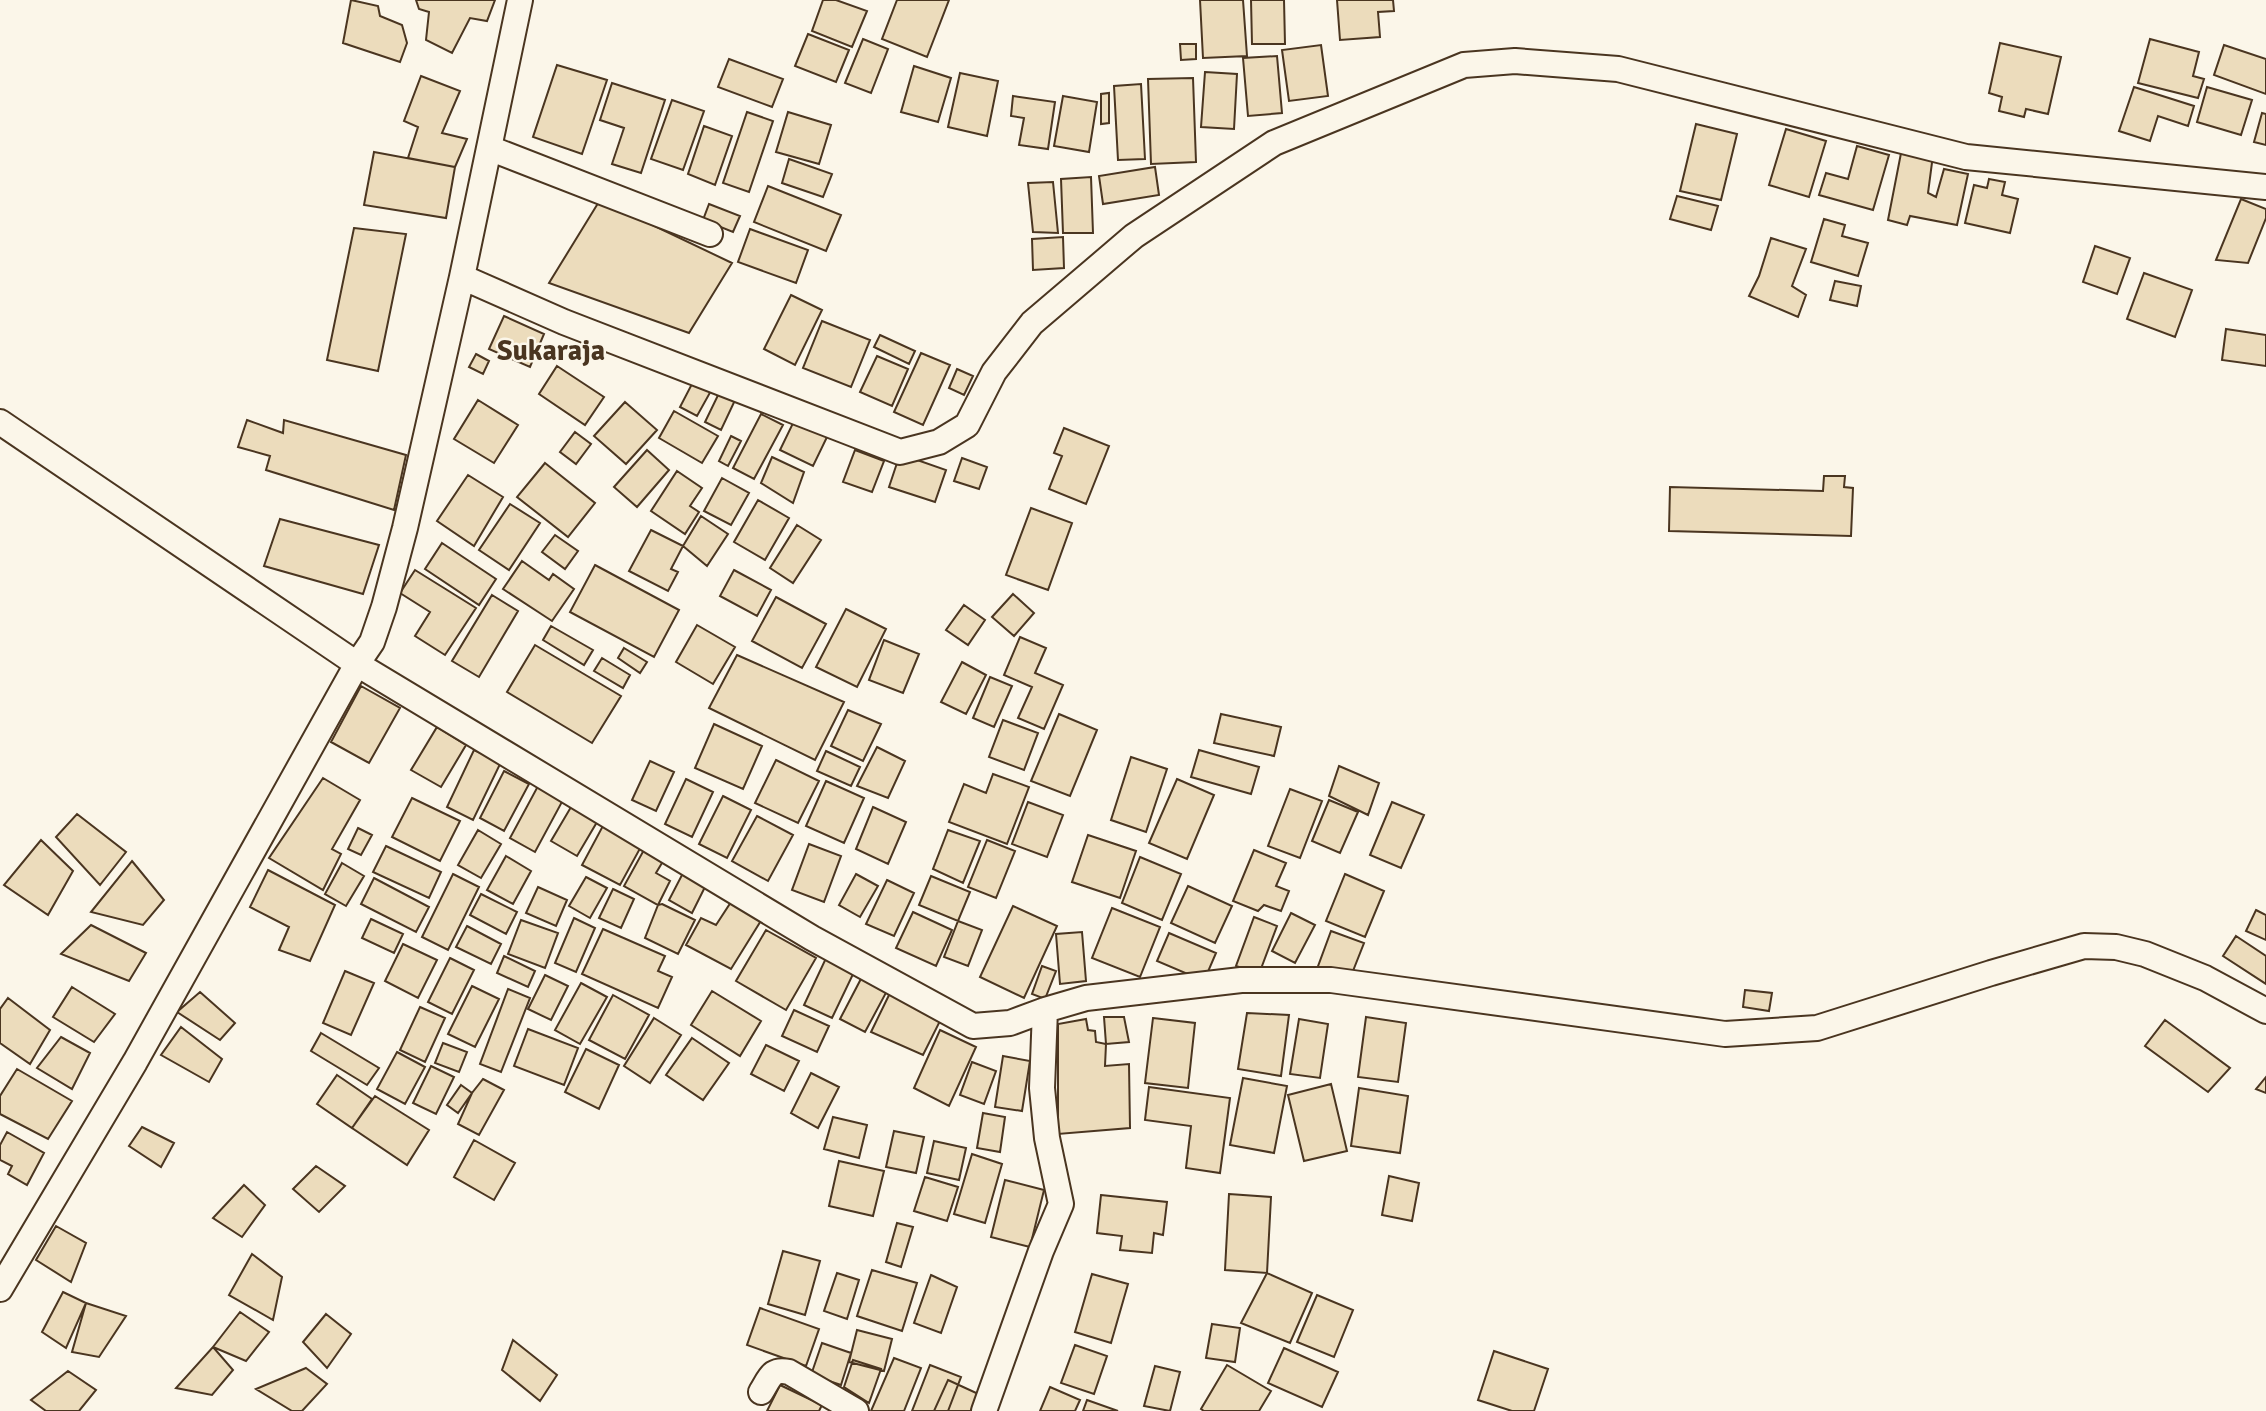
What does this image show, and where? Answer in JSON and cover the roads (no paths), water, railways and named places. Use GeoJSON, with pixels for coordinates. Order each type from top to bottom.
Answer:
{"type":"FeatureCollection","features":[{"type":"Feature","properties":{"kind":"street"},"geometry":{"type":"LineString","coordinates":[[0,1289],[148,1039],[357,664],[372,642],[384,607],[462,277],[520,0]]}},
{"type":"Feature","properties":{"kind":"street"},"geometry":{"type":"LineString","coordinates":[[462,277],[564,322],[900,452],[939,442],[967,425],[994,372],[1032,323],[1134,236],[1274,143],[1464,65],[1515,61],[1618,68],[1966,157],[2266,187]]}},
{"type":"Feature","properties":{"kind":"street"},"geometry":{"type":"LineString","coordinates":[[489,148],[710,234]]}},
{"type":"Feature","properties":{"kind":"street"},"geometry":{"type":"LineString","coordinates":[[0,422],[357,664],[812,938],[973,1026],[1010,1023],[1086,998],[1241,980],[1331,980],[1725,1034],[1817,1028],[2084,946],[2116,947],[2145,954],[2205,978],[2266,1011]]}},
{"type":"Feature","properties":{"kind":"street"},"geometry":{"type":"LineString","coordinates":[[984,1411],[1041,1251],[1061,1204],[1047,1138],[1042,1088],[1045,1010]]}},
{"type":"Feature","properties":{"kind":"street"},"geometry":{"type":"LineString","coordinates":[[761,1392],[773,1373],[779,1370],[789,1372],[856,1411]]}},
{"type":"Feature","properties":{"kind":"district","name":"Sukaraja"},"geometry":{"type":"Point","coordinates":[551,350]}}]}
